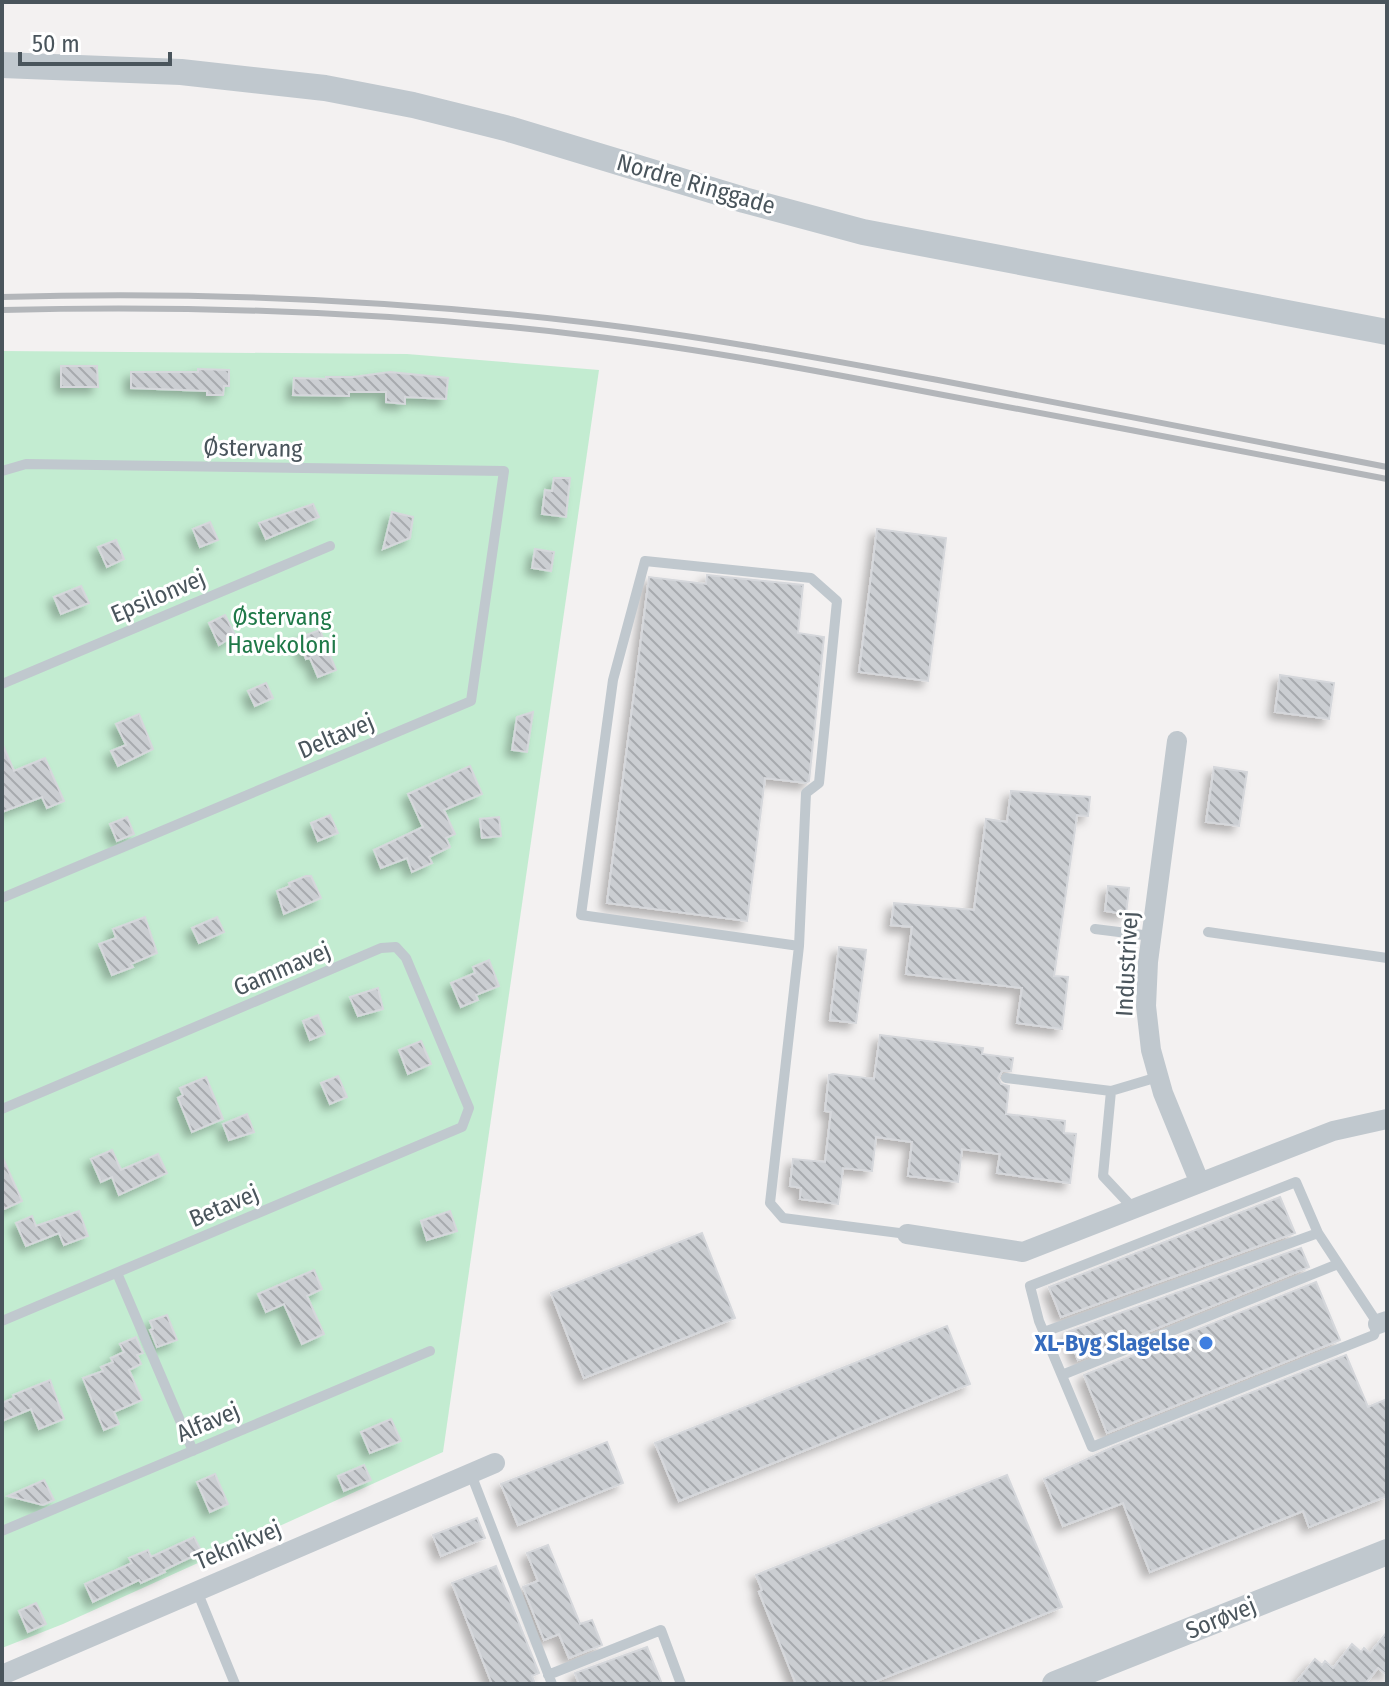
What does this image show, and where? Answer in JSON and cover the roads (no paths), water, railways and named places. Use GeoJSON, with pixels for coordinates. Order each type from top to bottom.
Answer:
{"type":"FeatureCollection","features":[{"type":"Feature","properties":{"kind":"street","name":"Nordre Ringgade"},"geometry":{"type":"LineString","coordinates":[[2,65],[181,72],[325,88],[413,105],[509,129],[744,200],[863,232],[1387,332]]}},
{"type":"Feature","properties":{"kind":"street","name":"Industrivej"},"geometry":{"type":"LineString","coordinates":[[1177,741],[1151,936],[1146,1006],[1151,1050],[1158,1077],[1199,1181]]}},
{"type":"Feature","properties":{"kind":"street"},"geometry":{"type":"LineString","coordinates":[[907,1234],[1023,1252],[1333,1131],[1387,1119]]}},
{"type":"Feature","properties":{"kind":"street","name":"Teknikvej"},"geometry":{"type":"LineString","coordinates":[[2,1675],[495,1463]]}},
{"type":"Feature","properties":{"kind":"street","name":"Sorøvej"},"geometry":{"type":"LineString","coordinates":[[1055,1684],[1387,1552]]}},
{"type":"Feature","properties":{"kind":"lane","name":"Østervang"},"geometry":{"type":"LineString","coordinates":[[2,471],[26,464],[504,471]]}},
{"type":"Feature","properties":{"kind":"lane","name":"Deltavej"},"geometry":{"type":"LineString","coordinates":[[2,898],[471,701],[504,471]]}},
{"type":"Feature","properties":{"kind":"lane","name":"Epsilonvej"},"geometry":{"type":"LineString","coordinates":[[2,684],[330,546]]}},
{"type":"Feature","properties":{"kind":"lane"},"geometry":{"type":"LineString","coordinates":[[799,946],[581,915],[613,680],[645,561],[811,578],[837,601],[819,783],[806,793],[799,946],[770,1203],[783,1218],[907,1234]]}},
{"type":"Feature","properties":{"kind":"lane"},"geometry":{"type":"LineString","coordinates":[[1095,929],[1151,936]]}},
{"type":"Feature","properties":{"kind":"lane"},"geometry":{"type":"LineString","coordinates":[[1208,932],[1387,958]]}},
{"type":"Feature","properties":{"kind":"lane","name":"Gammavej"},"geometry":{"type":"LineString","coordinates":[[2,1109],[381,948],[396,947],[406,958],[469,1108],[462,1127]]}},
{"type":"Feature","properties":{"kind":"lane"},"geometry":{"type":"LineString","coordinates":[[1006,1078],[1111,1091],[1158,1077]]}},
{"type":"Feature","properties":{"kind":"lane"},"geometry":{"type":"LineString","coordinates":[[1111,1091],[1103,1176],[1133,1208]]}},
{"type":"Feature","properties":{"kind":"lane","name":"Betavej"},"geometry":{"type":"LineString","coordinates":[[2,1321],[462,1127]]}},
{"type":"Feature","properties":{"kind":"lane"},"geometry":{"type":"LineString","coordinates":[[1296,1182],[1318,1233],[1338,1264],[1382,1323],[1374,1335],[1092,1447],[1044,1332],[1030,1286],[1296,1182]]}},
{"type":"Feature","properties":{"kind":"lane"},"geometry":{"type":"LineString","coordinates":[[1044,1332],[1318,1233]]}},
{"type":"Feature","properties":{"kind":"lane"},"geometry":{"type":"LineString","coordinates":[[1062,1375],[1338,1264]]}},
{"type":"Feature","properties":{"kind":"lane"},"geometry":{"type":"LineString","coordinates":[[117,1273],[193,1451]]}},
{"type":"Feature","properties":{"kind":"lane","name":"Alfavej"},"geometry":{"type":"LineString","coordinates":[[2,1531],[430,1351]]}},
{"type":"Feature","properties":{"kind":"lane"},"geometry":{"type":"LineString","coordinates":[[471,1474],[550,1679],[661,1630],[681,1684]]}},
{"type":"Feature","properties":{"kind":"lane"},"geometry":{"type":"LineString","coordinates":[[197,1591],[235,1684]]}},
{"type":"Feature","properties":{"kind":"railway"},"geometry":{"type":"LineString","coordinates":[[2,297],[150,295],[297,299],[444,308],[591,323],[852,364],[1387,467]]}},
{"type":"Feature","properties":{"kind":"railway"},"geometry":{"type":"LineString","coordinates":[[2,310],[297,312],[444,321],[591,336],[809,370],[1387,479]]}},
{"type":"Feature","properties":{"kind":"place","name":"XL-Byg Slagelse"},"geometry":{"type":"Point","coordinates":[1206,1343]}},
{"type":"Feature","properties":{"kind":"park label","name":"Østervang Havekoloni"},"geometry":{"type":"Point","coordinates":[282,631]}}]}
